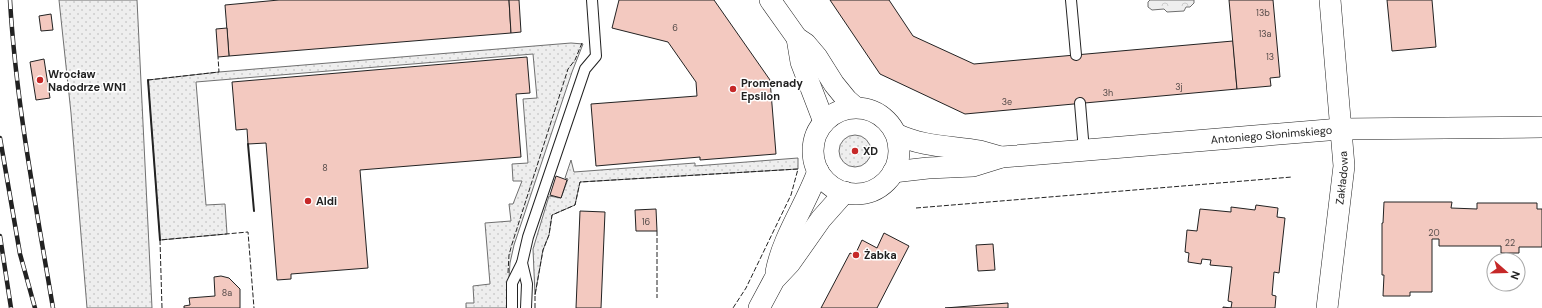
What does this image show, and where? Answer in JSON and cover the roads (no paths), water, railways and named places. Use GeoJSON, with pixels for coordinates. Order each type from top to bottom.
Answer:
{"type":"FeatureCollection","features":[{"type":"Feature","properties":{"kind":"street"},"geometry":{"type":"LineString","coordinates":[[770,0],[797,38],[806,44],[817,57],[834,84],[855,107]]}},
{"type":"Feature","properties":{"kind":"street","name":"Zakładowa"},"geometry":{"type":"LineString","coordinates":[[1327,308],[1344,166],[1330,0]]}},
{"type":"Feature","properties":{"kind":"street"},"geometry":{"type":"LineString","coordinates":[[797,38],[801,62],[824,122]]}},
{"type":"Feature","properties":{"kind":"street"},"geometry":{"type":"LineString","coordinates":[[855,107],[868,109],[879,114],[889,123],[896,134],[899,153],[897,163],[887,181],[878,188],[867,192],[856,193],[845,192],[829,184],[818,171],[813,154],[815,137],[824,122],[838,111],[855,107]]}},
{"type":"Feature","properties":{"kind":"street","name":"Antoniego Słonimskiego"},"geometry":{"type":"LineString","coordinates":[[893,172],[928,168],[973,166],[1002,157],[1340,130],[1542,127]]}},
{"type":"Feature","properties":{"kind":"street","name":"Antoniego Słonimskiego"},"geometry":{"type":"LineString","coordinates":[[896,134],[924,144],[981,151],[1002,157]]}},
{"type":"Feature","properties":{"kind":"street"},"geometry":{"type":"LineString","coordinates":[[774,280],[779,255],[811,189],[818,171]]}},
{"type":"Feature","properties":{"kind":"street"},"geometry":{"type":"LineString","coordinates":[[759,308],[774,280],[790,263],[821,219],[845,192]]}},
{"type":"Feature","properties":{"kind":"lane"},"geometry":{"type":"LineString","coordinates":[[512,308],[512,283],[522,263],[528,237],[570,109],[585,69],[596,56],[592,0]]}},
{"type":"Feature","properties":{"kind":"lane"},"geometry":{"type":"LineString","coordinates":[[1071,0],[1076,55]]}},
{"type":"Feature","properties":{"kind":"lane"},"geometry":{"type":"LineString","coordinates":[[1080,103],[1084,151]]}},
{"type":"Feature","properties":{"kind":"lane"},"geometry":{"type":"LineString","coordinates":[[522,263],[527,284],[526,308]]}},
{"type":"Feature","properties":{"kind":"railway"},"geometry":{"type":"LineString","coordinates":[[10,0],[22,116],[53,308]]}},
{"type":"Feature","properties":{"kind":"railway"},"geometry":{"type":"LineString","coordinates":[[0,138],[20,254],[35,308]]}},
{"type":"Feature","properties":{"kind":"railway"},"geometry":{"type":"LineString","coordinates":[[0,236],[11,308]]}},
{"type":"Feature","properties":{"kind":"place","name":"Wrocław Nadodrze WN1"},"geometry":{"type":"Point","coordinates":[40,80]}},
{"type":"Feature","properties":{"kind":"place","name":"Promenady Epsilon"},"geometry":{"type":"Point","coordinates":[733,89]}},
{"type":"Feature","properties":{"kind":"place","name":"XD"},"geometry":{"type":"Point","coordinates":[855,151]}},
{"type":"Feature","properties":{"kind":"place","name":"Aldi"},"geometry":{"type":"Point","coordinates":[308,201]}},
{"type":"Feature","properties":{"kind":"place","name":"Żabka"},"geometry":{"type":"Point","coordinates":[856,255]}}]}
